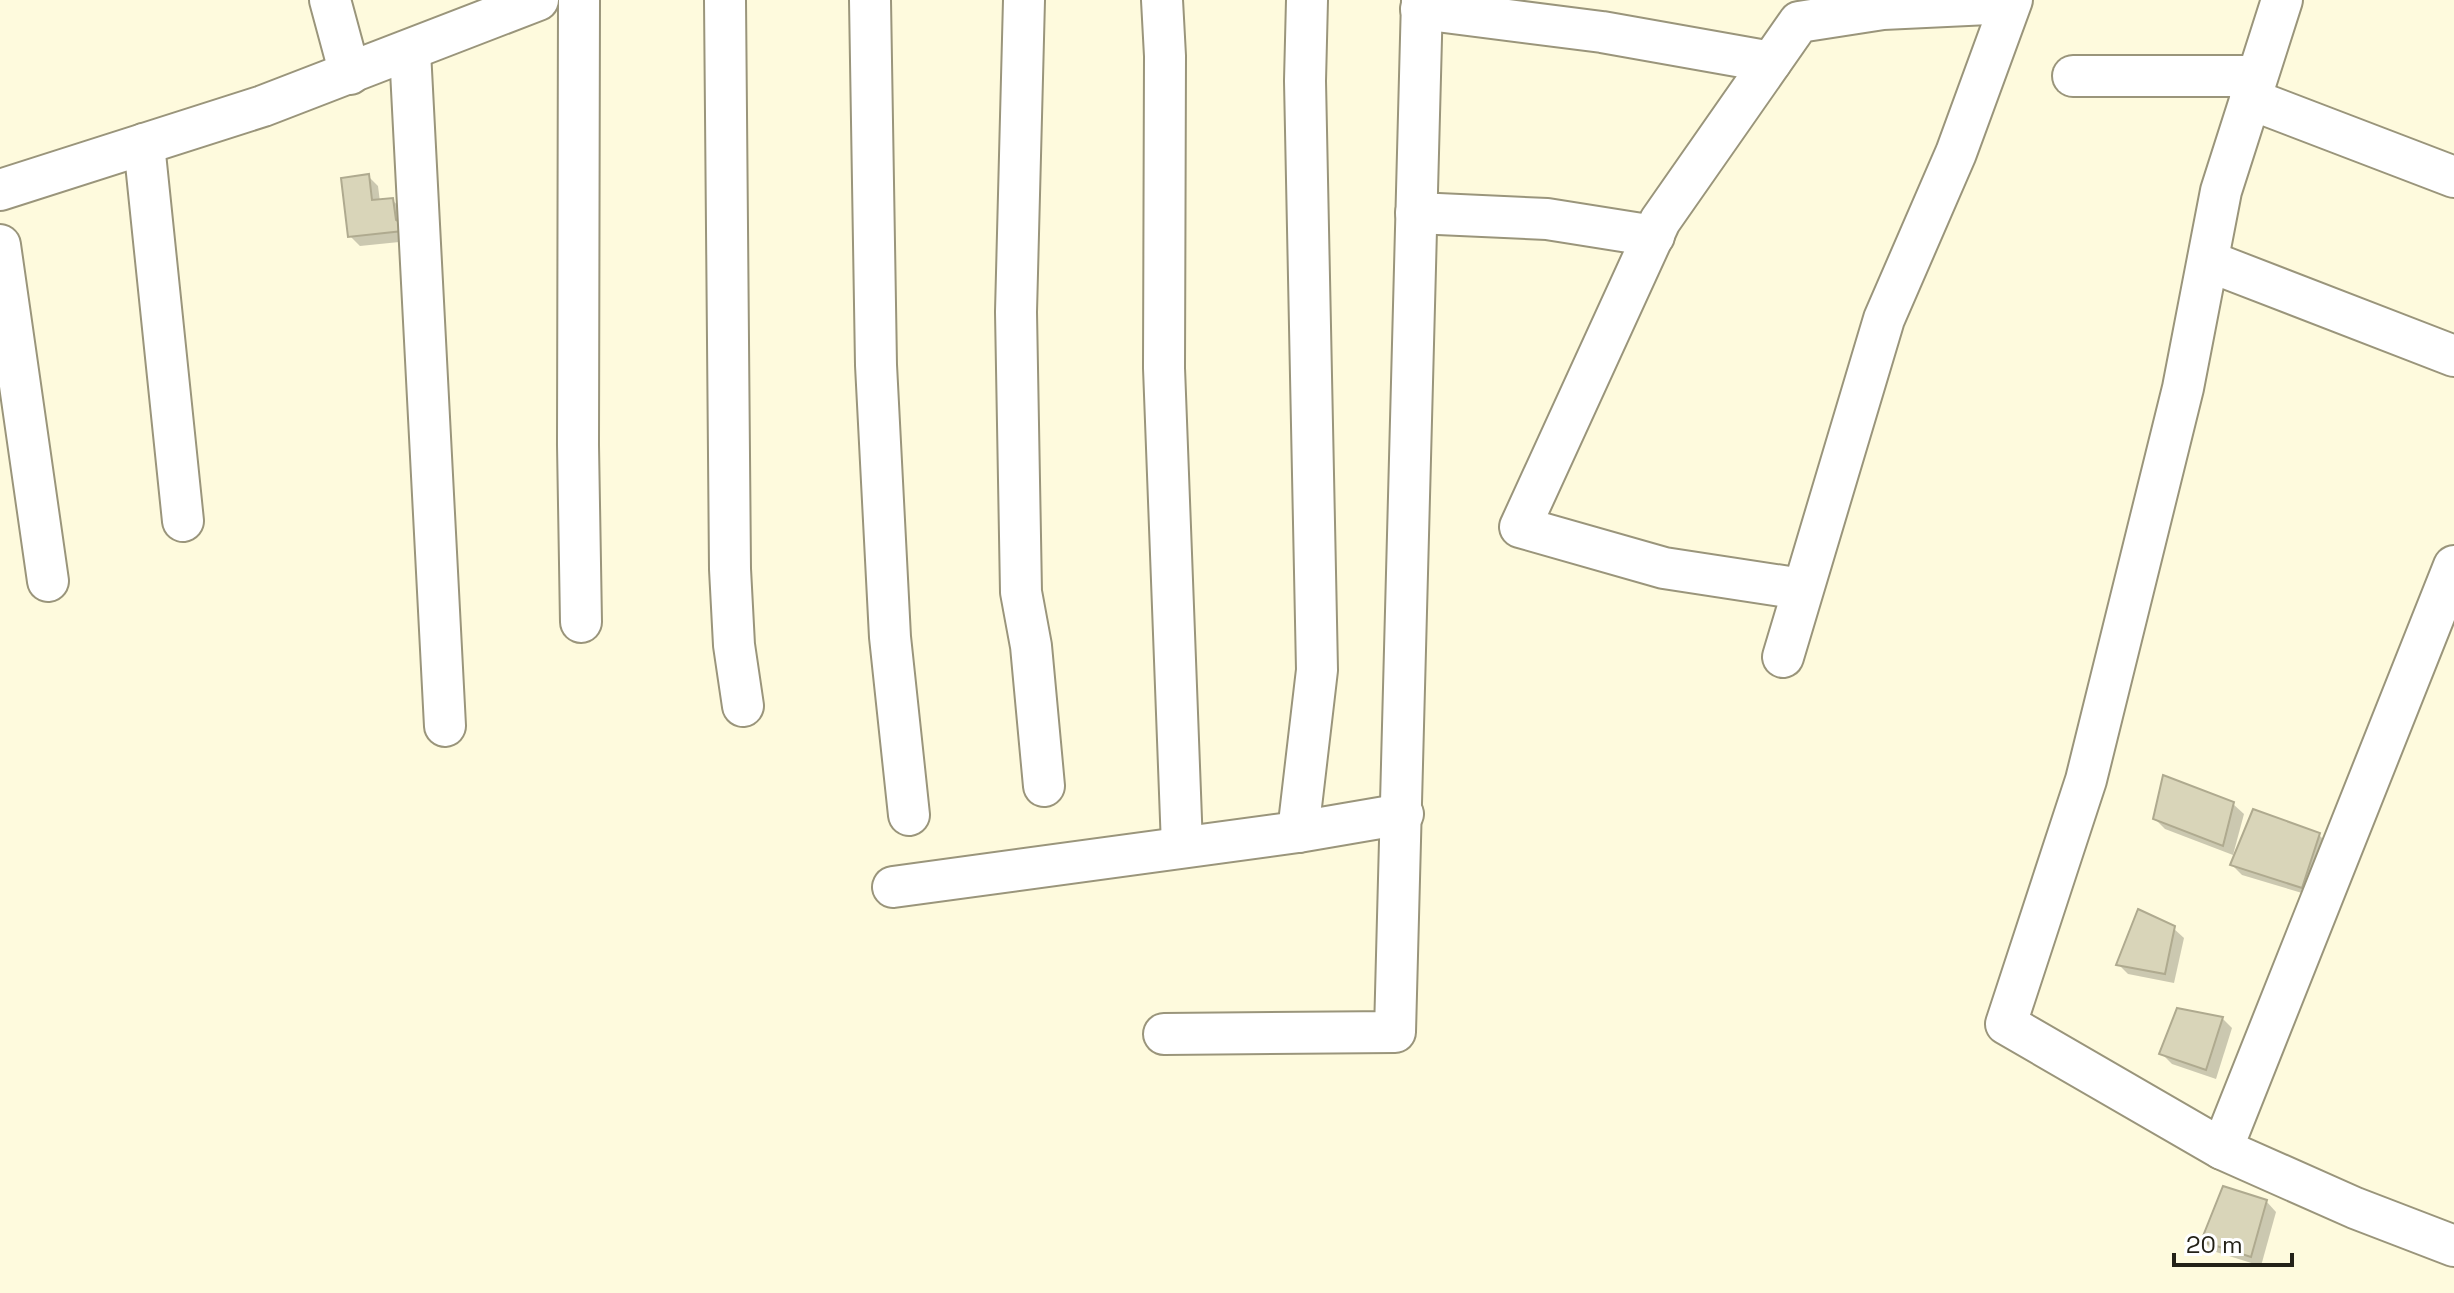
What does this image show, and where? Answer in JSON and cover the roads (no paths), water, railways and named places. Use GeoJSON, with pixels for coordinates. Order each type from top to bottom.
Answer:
{"type":"FeatureCollection","features":[{"type":"Feature","properties":{"kind":"street"},"geometry":{"type":"LineString","coordinates":[[330,0],[350,74]]}},
{"type":"Feature","properties":{"kind":"street"},"geometry":{"type":"LineString","coordinates":[[0,190],[263,106],[350,74],[410,51],[479,11],[538,0]]}},
{"type":"Feature","properties":{"kind":"street"},"geometry":{"type":"LineString","coordinates":[[579,0],[578,445],[581,622]]}},
{"type":"Feature","properties":{"kind":"street"},"geometry":{"type":"LineString","coordinates":[[725,0],[730,569],[734,645],[743,706]]}},
{"type":"Feature","properties":{"kind":"street"},"geometry":{"type":"LineString","coordinates":[[870,0],[877,380],[890,637],[909,815]]}},
{"type":"Feature","properties":{"kind":"street"},"geometry":{"type":"LineString","coordinates":[[1024,0],[1016,312],[1021,592],[1031,646],[1044,786]]}},
{"type":"Feature","properties":{"kind":"street"},"geometry":{"type":"LineString","coordinates":[[1162,0],[1165,56],[1164,368],[1182,846]]}},
{"type":"Feature","properties":{"kind":"street"},"geometry":{"type":"LineString","coordinates":[[1298,832],[1317,670],[1305,81],[1307,0]]}},
{"type":"Feature","properties":{"kind":"street"},"geometry":{"type":"LineString","coordinates":[[2282,0],[2221,191],[2183,388],[2086,780],[2006,1024],[2222,1149],[2355,1208],[2454,1246]]}},
{"type":"Feature","properties":{"kind":"street"},"geometry":{"type":"LineString","coordinates":[[1783,657],[1884,319],[1956,153],[2011,2],[1883,9],[1799,22],[1660,221],[1520,527],[1664,568],[1802,589]]}},
{"type":"Feature","properties":{"kind":"street"},"geometry":{"type":"LineString","coordinates":[[1164,1034],[1395,1032],[1403,814],[1421,4],[1771,62]]}},
{"type":"Feature","properties":{"kind":"street"},"geometry":{"type":"LineString","coordinates":[[410,51],[445,726]]}},
{"type":"Feature","properties":{"kind":"street"},"geometry":{"type":"LineString","coordinates":[[2073,76],[2254,88],[2454,177]]}},
{"type":"Feature","properties":{"kind":"street"},"geometry":{"type":"LineString","coordinates":[[144,144],[183,521]]}},
{"type":"Feature","properties":{"kind":"street"},"geometry":{"type":"LineString","coordinates":[[1416,213],[1547,219],[1654,236]]}},
{"type":"Feature","properties":{"kind":"street"},"geometry":{"type":"LineString","coordinates":[[0,245],[48,581]]}},
{"type":"Feature","properties":{"kind":"street"},"geometry":{"type":"LineString","coordinates":[[2208,261],[2454,356]]}},
{"type":"Feature","properties":{"kind":"street"},"geometry":{"type":"LineString","coordinates":[[2222,1149],[2454,566]]}},
{"type":"Feature","properties":{"kind":"street"},"geometry":{"type":"LineString","coordinates":[[893,887],[1298,832],[1403,814]]}}]}
